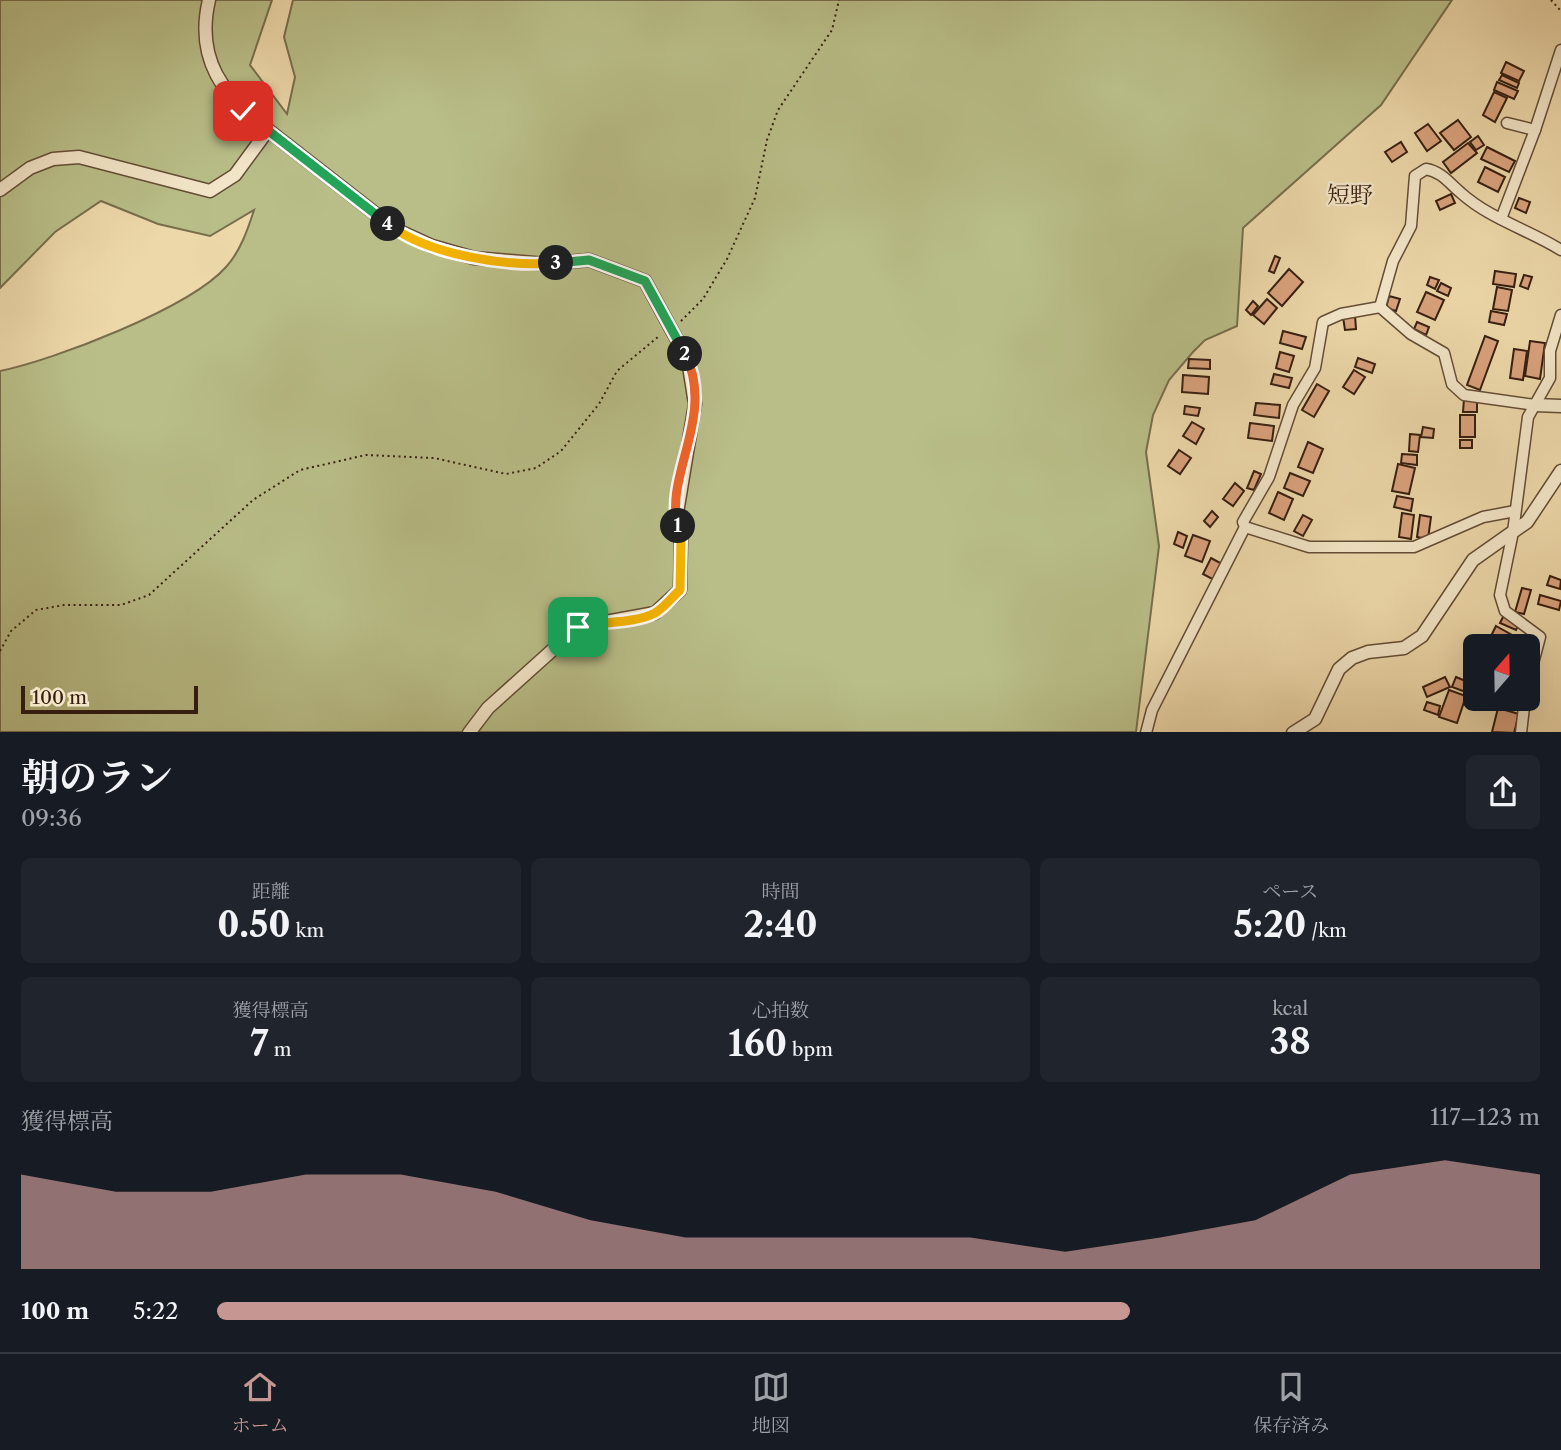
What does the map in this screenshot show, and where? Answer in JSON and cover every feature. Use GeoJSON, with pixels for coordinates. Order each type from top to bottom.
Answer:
{"type":"FeatureCollection","features":[{"type":"Feature","properties":{"kind":"street"},"geometry":{"type":"LineString","coordinates":[[209,0],[205,28],[210,68],[243,111],[395,229],[432,246],[474,258],[546,264],[589,260],[621,270],[645,281],[688,360],[695,404],[676,519],[681,539],[680,590],[655,612],[628,620],[601,621],[578,627],[488,708],[470,732]]}},
{"type":"Feature","properties":{"kind":"street"},"geometry":{"type":"LineString","coordinates":[[1501,219],[1535,130],[1561,50]]}},
{"type":"Feature","properties":{"kind":"street"},"geometry":{"type":"LineString","coordinates":[[1507,123],[1535,130]]}},
{"type":"Feature","properties":{"kind":"street"},"geometry":{"type":"LineString","coordinates":[[0,190],[30,168],[53,159],[79,157],[210,191],[235,175],[268,130]]}},
{"type":"Feature","properties":{"kind":"street"},"geometry":{"type":"LineString","coordinates":[[1380,307],[1393,261],[1411,226],[1415,176],[1426,169],[1438,171],[1463,195],[1501,219],[1561,250]]}},
{"type":"Feature","properties":{"kind":"street"},"geometry":{"type":"LineString","coordinates":[[1380,307],[1411,334],[1444,353],[1452,384],[1464,395],[1561,406]]}},
{"type":"Feature","properties":{"kind":"street"},"geometry":{"type":"LineString","coordinates":[[1146,732],[1152,710],[1245,527],[1243,522],[1269,477],[1293,405],[1315,369],[1323,322],[1341,314],[1380,307]]}},
{"type":"Feature","properties":{"kind":"street"},"geometry":{"type":"LineString","coordinates":[[1536,634],[1505,611],[1500,595],[1513,531],[1528,417],[1550,378],[1550,351],[1561,315]]}},
{"type":"Feature","properties":{"kind":"street"},"geometry":{"type":"LineString","coordinates":[[1295,732],[1310,724],[1320,713],[1339,669],[1352,658],[1368,652],[1398,650],[1415,643],[1428,629],[1472,561],[1530,519],[1561,471]]}},
{"type":"Feature","properties":{"kind":"street"},"geometry":{"type":"LineString","coordinates":[[1245,527],[1308,547],[1414,547],[1483,517],[1515,510]]}},
{"type":"Feature","properties":{"kind":"street"},"geometry":{"type":"LineString","coordinates":[[1521,732],[1524,711]]}},
{"type":"Feature","properties":{"kind":"path"},"geometry":{"type":"LineString","coordinates":[[0,651],[11,631],[36,610],[64,605],[121,605],[149,595],[253,500],[300,470],[366,455],[434,458],[506,474],[536,468],[561,451],[599,404],[617,371],[672,328],[703,299],[727,259],[755,198],[767,140],[778,110],[832,30],[839,0]]}},
{"type":"Feature","properties":{"kind":"path"},"geometry":{"type":"LineString","coordinates":[[1551,0],[1561,11]]}},
{"type":"Feature","properties":{"kind":"green space"},"geometry":{"type":"Polygon","coordinates":[[[0,0],[272,0],[250,65],[287,114],[295,77],[284,37],[293,0],[1452,0],[1381,105],[1243,228],[1237,326],[1205,340],[1193,352],[1169,380],[1153,415],[1146,452],[1159,546],[1136,732],[0,732],[0,371],[86,344],[183,299],[208,283],[231,261],[243,240],[254,210],[210,236],[158,224],[101,201],[55,232],[0,288],[0,0]]]}},
{"type":"Feature","properties":{"kind":"building"},"geometry":{"type":"Polygon","coordinates":[[[1506,62],[1524,71],[1519,81],[1501,73],[1506,62]]]}},
{"type":"Feature","properties":{"kind":"building"},"geometry":{"type":"Polygon","coordinates":[[[1502,75],[1519,83],[1517,88],[1499,80],[1502,75]]]}},
{"type":"Feature","properties":{"kind":"building"},"geometry":{"type":"Polygon","coordinates":[[[1497,82],[1518,91],[1514,99],[1494,90],[1497,82]]]}},
{"type":"Feature","properties":{"kind":"building"},"geometry":{"type":"Polygon","coordinates":[[[1494,92],[1507,98],[1495,122],[1483,115],[1494,92]]]}},
{"type":"Feature","properties":{"kind":"building"},"geometry":{"type":"Polygon","coordinates":[[[1458,120],[1471,137],[1454,150],[1440,133],[1458,120]]]}},
{"type":"Feature","properties":{"kind":"building"},"geometry":{"type":"Polygon","coordinates":[[[1428,124],[1441,141],[1427,151],[1415,133],[1428,124]]]}},
{"type":"Feature","properties":{"kind":"building"},"geometry":{"type":"Polygon","coordinates":[[[1478,136],[1484,145],[1476,150],[1470,142],[1478,136]]]}},
{"type":"Feature","properties":{"kind":"building"},"geometry":{"type":"Polygon","coordinates":[[[1401,142],[1407,152],[1392,162],[1385,152],[1401,142]]]}},
{"type":"Feature","properties":{"kind":"building"},"geometry":{"type":"Polygon","coordinates":[[[1468,143],[1477,153],[1451,173],[1443,162],[1468,143]]]}},
{"type":"Feature","properties":{"kind":"building"},"geometry":{"type":"Polygon","coordinates":[[[1487,147],[1515,161],[1509,172],[1481,159],[1487,147]]]}},
{"type":"Feature","properties":{"kind":"building"},"geometry":{"type":"Polygon","coordinates":[[[1485,167],[1505,177],[1498,192],[1478,182],[1485,167]]]}},
{"type":"Feature","properties":{"kind":"building"},"geometry":{"type":"Polygon","coordinates":[[[1451,194],[1455,203],[1440,210],[1436,201],[1451,194]]]}},
{"type":"Feature","properties":{"kind":"building"},"geometry":{"type":"Polygon","coordinates":[[[1519,198],[1530,202],[1526,213],[1515,208],[1519,198]]]}},
{"type":"Feature","properties":{"kind":"building"},"geometry":{"type":"Polygon","coordinates":[[[1275,256],[1280,258],[1274,273],[1269,271],[1275,256]]]}},
{"type":"Feature","properties":{"kind":"building"},"geometry":{"type":"Polygon","coordinates":[[[1289,269],[1303,282],[1282,306],[1268,293],[1289,269]]]}},
{"type":"Feature","properties":{"kind":"building"},"geometry":{"type":"Polygon","coordinates":[[[1495,271],[1516,274],[1514,287],[1493,284],[1495,271]]]}},
{"type":"Feature","properties":{"kind":"building"},"geometry":{"type":"Polygon","coordinates":[[[1524,275],[1532,277],[1528,289],[1520,286],[1524,275]]]}},
{"type":"Feature","properties":{"kind":"building"},"geometry":{"type":"Polygon","coordinates":[[[1430,277],[1439,280],[1435,289],[1427,285],[1430,277]]]}},
{"type":"Feature","properties":{"kind":"building"},"geometry":{"type":"Polygon","coordinates":[[[1441,283],[1451,288],[1448,296],[1437,291],[1441,283]]]}},
{"type":"Feature","properties":{"kind":"building"},"geometry":{"type":"Polygon","coordinates":[[[1497,287],[1512,290],[1508,311],[1493,309],[1497,287]]]}},
{"type":"Feature","properties":{"kind":"building"},"geometry":{"type":"Polygon","coordinates":[[[1426,292],[1444,300],[1435,320],[1417,312],[1426,292]]]}},
{"type":"Feature","properties":{"kind":"building"},"geometry":{"type":"Polygon","coordinates":[[[1389,296],[1400,299],[1396,311],[1386,308],[1389,296]]]}},
{"type":"Feature","properties":{"kind":"building"},"geometry":{"type":"Polygon","coordinates":[[[1267,299],[1277,308],[1264,324],[1253,315],[1267,299]]]}},
{"type":"Feature","properties":{"kind":"building"},"geometry":{"type":"Polygon","coordinates":[[[1253,301],[1258,306],[1251,315],[1246,310],[1253,301]]]}},
{"type":"Feature","properties":{"kind":"building"},"geometry":{"type":"Polygon","coordinates":[[[1491,311],[1507,314],[1504,325],[1489,322],[1491,311]]]}},
{"type":"Feature","properties":{"kind":"building"},"geometry":{"type":"Polygon","coordinates":[[[1355,315],[1356,329],[1345,330],[1343,317],[1355,315]]]}},
{"type":"Feature","properties":{"kind":"building"},"geometry":{"type":"Polygon","coordinates":[[[1417,322],[1429,327],[1426,335],[1414,329],[1417,322]]]}},
{"type":"Feature","properties":{"kind":"building"},"geometry":{"type":"Polygon","coordinates":[[[1283,331],[1306,337],[1302,349],[1280,343],[1283,331]]]}},
{"type":"Feature","properties":{"kind":"building"},"geometry":{"type":"Polygon","coordinates":[[[1485,336],[1498,341],[1480,390],[1467,385],[1485,336]]]}},
{"type":"Feature","properties":{"kind":"building"},"geometry":{"type":"Polygon","coordinates":[[[1530,341],[1545,343],[1540,379],[1525,376],[1530,341]]]}},
{"type":"Feature","properties":{"kind":"building"},"geometry":{"type":"Polygon","coordinates":[[[1514,349],[1527,351],[1523,380],[1510,378],[1514,349]]]}},
{"type":"Feature","properties":{"kind":"building"},"geometry":{"type":"Polygon","coordinates":[[[1280,352],[1294,356],[1289,372],[1276,368],[1280,352]]]}},
{"type":"Feature","properties":{"kind":"building"},"geometry":{"type":"Polygon","coordinates":[[[1358,358],[1375,364],[1372,373],[1355,367],[1358,358]]]}},
{"type":"Feature","properties":{"kind":"building"},"geometry":{"type":"Polygon","coordinates":[[[1189,359],[1210,360],[1210,369],[1188,368],[1189,359]]]}},
{"type":"Feature","properties":{"kind":"building"},"geometry":{"type":"Polygon","coordinates":[[[1354,370],[1365,377],[1354,394],[1343,387],[1354,370]]]}},
{"type":"Feature","properties":{"kind":"building"},"geometry":{"type":"Polygon","coordinates":[[[1274,374],[1292,378],[1289,388],[1271,384],[1274,374]]]}},
{"type":"Feature","properties":{"kind":"building"},"geometry":{"type":"Polygon","coordinates":[[[1183,375],[1209,377],[1208,394],[1182,392],[1183,375]]]}},
{"type":"Feature","properties":{"kind":"building"},"geometry":{"type":"Polygon","coordinates":[[[1317,384],[1329,391],[1314,417],[1302,410],[1317,384]]]}},
{"type":"Feature","properties":{"kind":"building"},"geometry":{"type":"Polygon","coordinates":[[[1464,399],[1477,399],[1477,412],[1463,412],[1464,399]]]}},
{"type":"Feature","properties":{"kind":"building"},"geometry":{"type":"Polygon","coordinates":[[[1256,403],[1280,405],[1279,418],[1254,415],[1256,403]]]}},
{"type":"Feature","properties":{"kind":"building"},"geometry":{"type":"Polygon","coordinates":[[[1185,406],[1200,408],[1198,416],[1184,414],[1185,406]]]}},
{"type":"Feature","properties":{"kind":"building"},"geometry":{"type":"Polygon","coordinates":[[[1460,415],[1475,415],[1475,437],[1460,437],[1460,415]]]}},
{"type":"Feature","properties":{"kind":"building"},"geometry":{"type":"Polygon","coordinates":[[[1192,422],[1204,429],[1196,444],[1183,436],[1192,422]]]}},
{"type":"Feature","properties":{"kind":"building"},"geometry":{"type":"Polygon","coordinates":[[[1250,423],[1274,426],[1272,441],[1248,438],[1250,423]]]}},
{"type":"Feature","properties":{"kind":"building"},"geometry":{"type":"Polygon","coordinates":[[[1423,427],[1434,429],[1433,438],[1421,437],[1423,427]]]}},
{"type":"Feature","properties":{"kind":"building"},"geometry":{"type":"Polygon","coordinates":[[[1410,434],[1420,435],[1418,452],[1409,451],[1410,434]]]}},
{"type":"Feature","properties":{"kind":"building"},"geometry":{"type":"Polygon","coordinates":[[[1460,440],[1472,440],[1472,448],[1460,448],[1460,440]]]}},
{"type":"Feature","properties":{"kind":"building"},"geometry":{"type":"Polygon","coordinates":[[[1308,442],[1323,449],[1313,473],[1298,467],[1308,442]]]}},
{"type":"Feature","properties":{"kind":"building"},"geometry":{"type":"Polygon","coordinates":[[[1179,450],[1191,458],[1180,474],[1168,466],[1179,450]]]}},
{"type":"Feature","properties":{"kind":"building"},"geometry":{"type":"Polygon","coordinates":[[[1402,454],[1417,455],[1417,465],[1401,463],[1402,454]]]}},
{"type":"Feature","properties":{"kind":"building"},"geometry":{"type":"Polygon","coordinates":[[[1398,464],[1415,468],[1409,494],[1392,491],[1398,464]]]}},
{"type":"Feature","properties":{"kind":"building"},"geometry":{"type":"Polygon","coordinates":[[[1254,471],[1261,474],[1254,490],[1247,488],[1254,471]]]}},
{"type":"Feature","properties":{"kind":"building"},"geometry":{"type":"Polygon","coordinates":[[[1290,473],[1310,481],[1303,496],[1284,488],[1290,473]]]}},
{"type":"Feature","properties":{"kind":"building"},"geometry":{"type":"Polygon","coordinates":[[[1235,483],[1244,491],[1233,506],[1223,499],[1235,483]]]}},
{"type":"Feature","properties":{"kind":"building"},"geometry":{"type":"Polygon","coordinates":[[[1278,492],[1293,499],[1284,520],[1269,513],[1278,492]]]}},
{"type":"Feature","properties":{"kind":"building"},"geometry":{"type":"Polygon","coordinates":[[[1397,496],[1413,499],[1411,511],[1394,507],[1397,496]]]}},
{"type":"Feature","properties":{"kind":"building"},"geometry":{"type":"Polygon","coordinates":[[[1212,511],[1218,517],[1210,527],[1204,521],[1212,511]]]}},
{"type":"Feature","properties":{"kind":"building"},"geometry":{"type":"Polygon","coordinates":[[[1402,513],[1414,515],[1411,539],[1399,537],[1402,513]]]}},
{"type":"Feature","properties":{"kind":"building"},"geometry":{"type":"Polygon","coordinates":[[[1303,515],[1312,520],[1303,536],[1294,531],[1303,515]]]}},
{"type":"Feature","properties":{"kind":"building"},"geometry":{"type":"Polygon","coordinates":[[[1420,515],[1431,517],[1428,539],[1417,537],[1420,515]]]}},
{"type":"Feature","properties":{"kind":"building"},"geometry":{"type":"Polygon","coordinates":[[[1178,532],[1187,536],[1183,548],[1174,544],[1178,532]]]}},
{"type":"Feature","properties":{"kind":"building"},"geometry":{"type":"Polygon","coordinates":[[[1193,535],[1210,541],[1202,562],[1185,556],[1193,535]]]}},
{"type":"Feature","properties":{"kind":"building"},"geometry":{"type":"Polygon","coordinates":[[[1211,558],[1222,564],[1214,580],[1203,574],[1211,558]]]}},
{"type":"Feature","properties":{"kind":"building"},"geometry":{"type":"Polygon","coordinates":[[[1550,576],[1561,580],[1560,589],[1547,585],[1550,576]]]}},
{"type":"Feature","properties":{"kind":"building"},"geometry":{"type":"Polygon","coordinates":[[[1522,588],[1531,590],[1524,614],[1515,612],[1522,588]]]}},
{"type":"Feature","properties":{"kind":"building"},"geometry":{"type":"Polygon","coordinates":[[[1540,595],[1561,601],[1559,610],[1538,604],[1540,595]]]}},
{"type":"Feature","properties":{"kind":"building"},"geometry":{"type":"Polygon","coordinates":[[[1504,615],[1520,622],[1516,630],[1500,623],[1504,615]]]}},
{"type":"Feature","properties":{"kind":"building"},"geometry":{"type":"Polygon","coordinates":[[[1496,626],[1510,634],[1492,634],[1496,626]]]}},
{"type":"Feature","properties":{"kind":"building"},"geometry":{"type":"Polygon","coordinates":[[[1445,677],[1450,687],[1427,697],[1423,687],[1445,677]]]}},
{"type":"Feature","properties":{"kind":"building"},"geometry":{"type":"Polygon","coordinates":[[[1456,677],[1463,680],[1463,691],[1452,687],[1456,677]]]}},
{"type":"Feature","properties":{"kind":"building"},"geometry":{"type":"Polygon","coordinates":[[[1449,690],[1463,695],[1463,705],[1457,723],[1439,717],[1449,690]]]}},
{"type":"Feature","properties":{"kind":"building"},"geometry":{"type":"Polygon","coordinates":[[[1427,702],[1440,706],[1438,715],[1424,710],[1427,702]]]}},
{"type":"Feature","properties":{"kind":"building"},"geometry":{"type":"Polygon","coordinates":[[[1497,711],[1519,714],[1514,732],[1492,732],[1497,711]]]}},
{"type":"Feature","properties":{"kind":"district","name":"短野"},"geometry":{"type":"Point","coordinates":[1350,195]}},
{"type":"Feature","properties":{"kind":"route"},"geometry":{"type":"LineString","coordinates":[[243,111],[395,229],[432,246],[474,258],[546,264],[589,260],[645,281],[688,360],[695,404],[692,433],[678,490],[676,519],[681,539],[680,590],[655,612],[628,620],[601,621],[578,627]]}}]}
